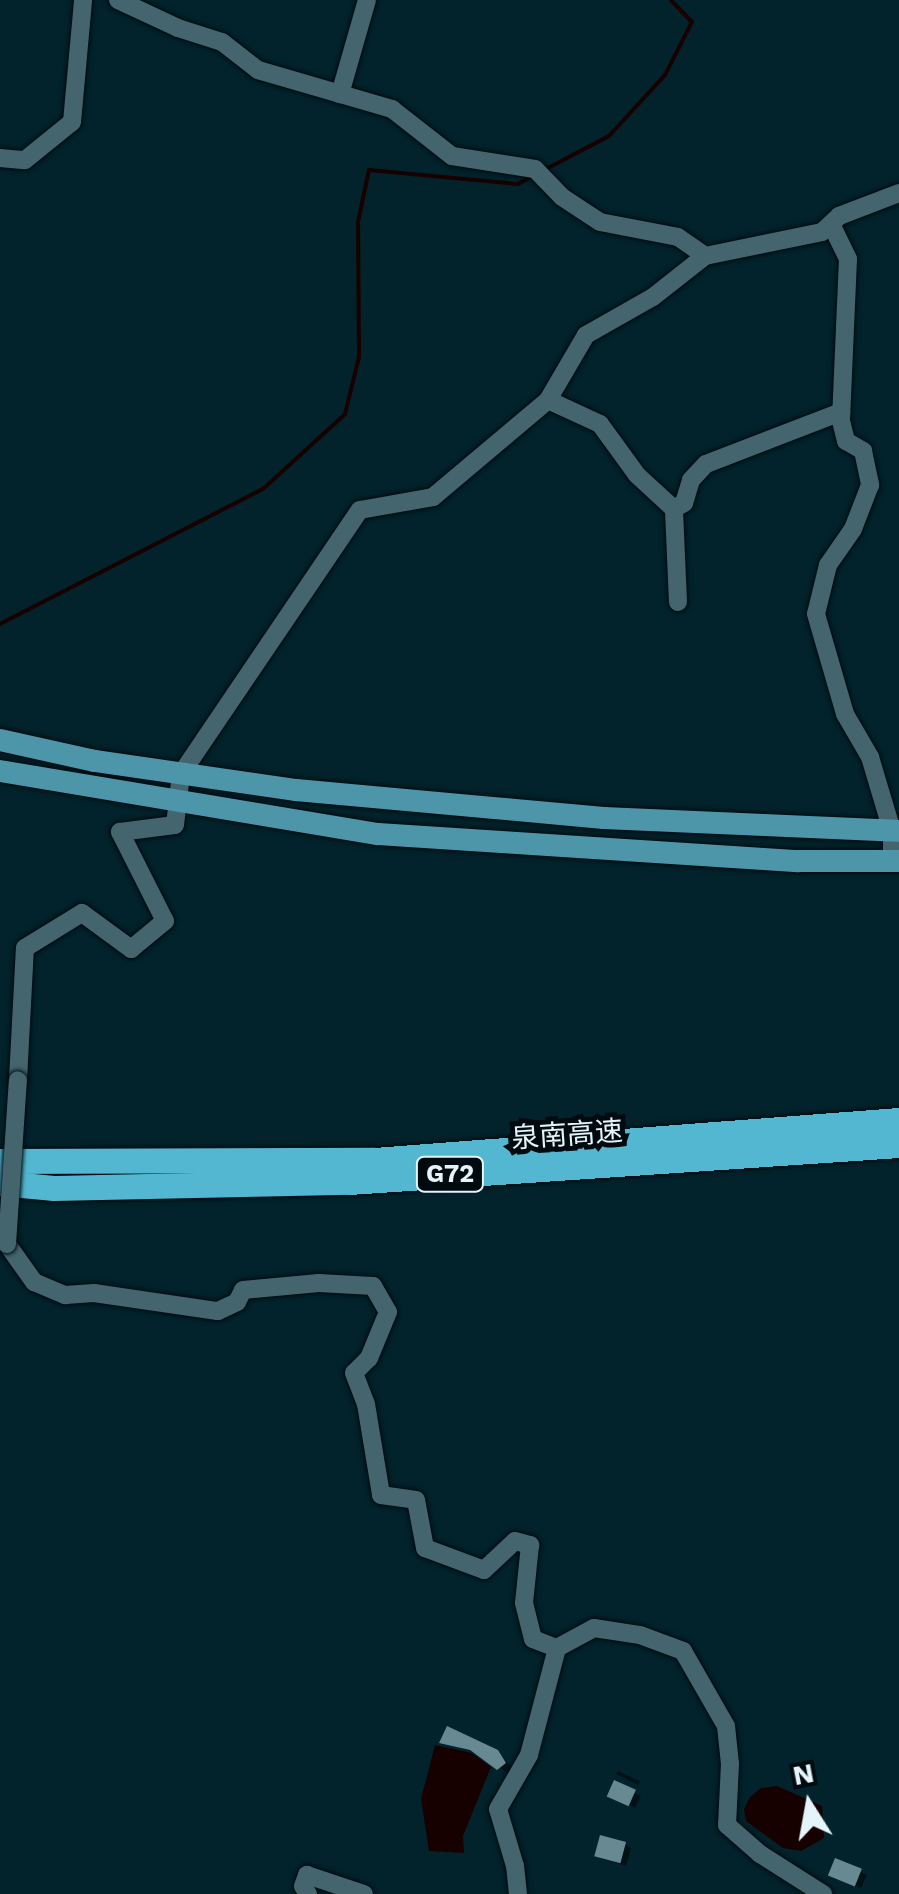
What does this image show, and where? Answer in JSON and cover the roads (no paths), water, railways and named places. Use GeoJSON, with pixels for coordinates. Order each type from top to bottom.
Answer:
{"type":"FeatureCollection","features":[{"type":"Feature","properties":{"kind":"highway","name":"泉南高速"},"geometry":{"type":"LineString","coordinates":[[0,1162],[374,1160],[899,1120]]}},
{"type":"Feature","properties":{"kind":"highway","name":"泉南高速"},"geometry":{"type":"LineString","coordinates":[[0,1184],[54,1188],[349,1182],[899,1144]]}},
{"type":"Feature","properties":{"kind":"main road"},"geometry":{"type":"LineString","coordinates":[[0,740],[94,761],[296,790],[604,818],[896,831]]}},
{"type":"Feature","properties":{"kind":"main road"},"geometry":{"type":"LineString","coordinates":[[0,771],[378,834],[798,861],[896,861]]}},
{"type":"Feature","properties":{"kind":"street"},"geometry":{"type":"LineString","coordinates":[[0,158],[25,160],[72,122],[83,0]]}},
{"type":"Feature","properties":{"kind":"street"},"geometry":{"type":"LineString","coordinates":[[118,0],[178,28],[222,42],[258,70],[392,109],[452,156],[536,169],[562,198],[600,222],[678,237],[706,256]]}},
{"type":"Feature","properties":{"kind":"street"},"geometry":{"type":"LineString","coordinates":[[340,94],[367,0]]}},
{"type":"Feature","properties":{"kind":"street"},"geometry":{"type":"LineString","coordinates":[[557,1648],[532,1639],[524,1603],[530,1544],[515,1542],[484,1570],[425,1548],[416,1500],[382,1496],[366,1404],[354,1374],[369,1358],[388,1312],[373,1286],[319,1283],[243,1290],[237,1302],[218,1312],[94,1293],[65,1295],[34,1282],[7,1244],[25,948],[82,913],[131,949],[165,921],[120,832],[176,825],[175,800],[181,774],[360,510],[433,498],[503,434],[548,400],[586,336],[653,297],[706,256],[822,232],[839,216],[899,192]]}},
{"type":"Feature","properties":{"kind":"street"},"geometry":{"type":"LineString","coordinates":[[830,224],[848,259],[842,412],[846,440],[863,451],[870,484],[853,528],[828,565],[816,614],[845,714],[870,757],[896,831],[896,861]]}},
{"type":"Feature","properties":{"kind":"street"},"geometry":{"type":"LineString","coordinates":[[548,400],[600,424],[637,475],[674,509],[678,602]]}},
{"type":"Feature","properties":{"kind":"street"},"geometry":{"type":"LineString","coordinates":[[674,509],[684,503],[691,480],[706,464],[842,412]]}},
{"type":"Feature","properties":{"kind":"street"},"geometry":{"type":"LineString","coordinates":[[518,1894],[515,1866],[498,1809],[528,1755],[557,1648],[594,1628],[640,1635],[684,1651],[726,1726],[730,1764],[727,1825],[760,1854],[824,1894]]}},
{"type":"Feature","properties":{"kind":"street"},"geometry":{"type":"LineString","coordinates":[[308,1894],[303,1886],[307,1875],[364,1894]]}},
{"type":"Feature","properties":{"kind":"waterway"},"geometry":{"type":"LineString","coordinates":[[546,169],[609,136],[665,75],[692,22],[671,0]]}},
{"type":"Feature","properties":{"kind":"waterway"},"geometry":{"type":"LineString","coordinates":[[0,624],[263,489],[345,414],[359,357],[358,222],[369,170],[518,184],[533,176]]}}]}
